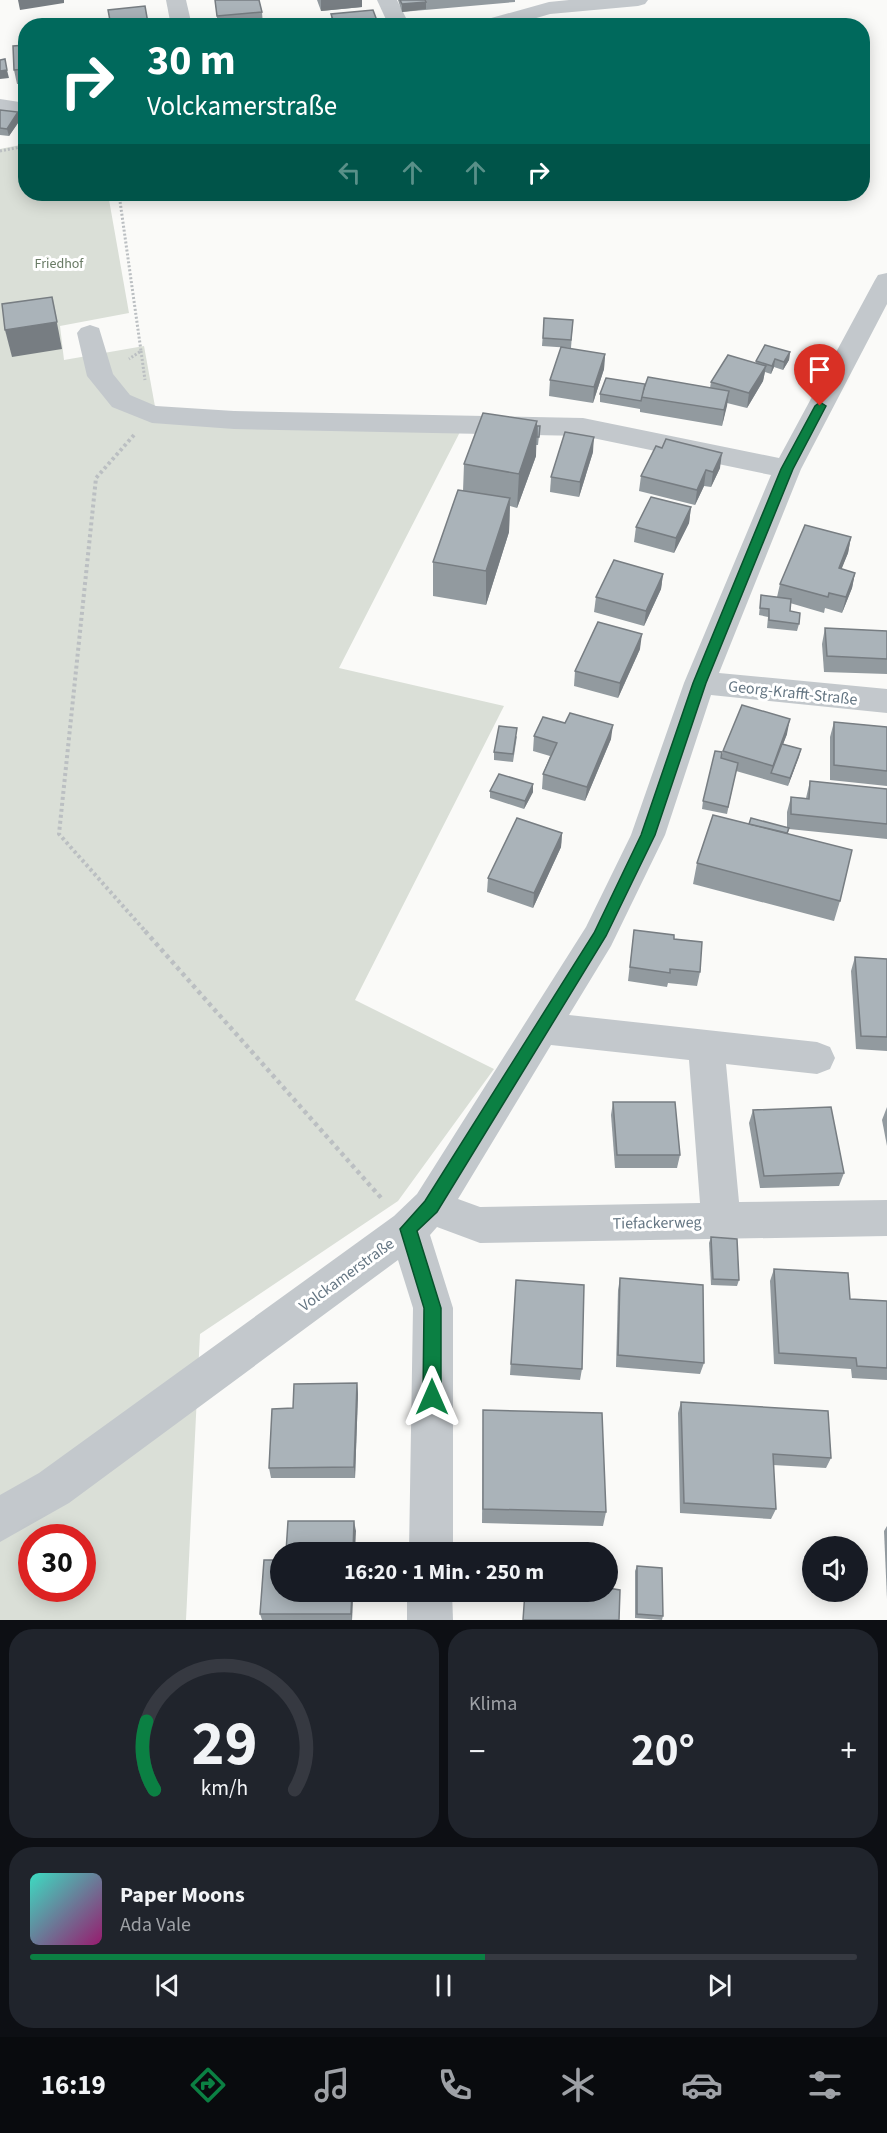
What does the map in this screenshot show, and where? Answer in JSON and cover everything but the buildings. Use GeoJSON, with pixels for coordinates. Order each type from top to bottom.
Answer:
{"type":"FeatureCollection","features":[{"type":"Feature","properties":{"kind":"street"},"geometry":{"type":"LineString","coordinates":[[176,0],[180,18]]}},
{"type":"Feature","properties":{"kind":"street"},"geometry":{"type":"LineString","coordinates":[[387,0],[396,18]]}},
{"type":"Feature","properties":{"kind":"street"},"geometry":{"type":"LineString","coordinates":[[513,18],[549,8],[638,0]]}},
{"type":"Feature","properties":{"kind":"street"},"geometry":{"type":"LineString","coordinates":[[0,106],[18,109]]}},
{"type":"Feature","properties":{"kind":"street","name":"Volckamerstraße"},"geometry":{"type":"LineString","coordinates":[[0,1520],[54,1488],[419,1218],[599,936],[648,835],[700,683],[787,469],[887,280]]}},
{"type":"Feature","properties":{"kind":"street"},"geometry":{"type":"LineString","coordinates":[[90,333],[100,376],[121,401],[152,414],[234,420],[583,427],[787,469]]}},
{"type":"Feature","properties":{"kind":"street","name":"Georg-Krafft-Straße"},"geometry":{"type":"LineString","coordinates":[[700,683],[887,701]]}},
{"type":"Feature","properties":{"kind":"street"},"geometry":{"type":"LineString","coordinates":[[542,1028],[817,1058]]}},
{"type":"Feature","properties":{"kind":"street"},"geometry":{"type":"LineString","coordinates":[[706,1046],[722,1221]]}},
{"type":"Feature","properties":{"kind":"street"},"geometry":{"type":"LineString","coordinates":[[419,1218],[433,1308],[430,1542]]}},
{"type":"Feature","properties":{"kind":"street","name":"Tiefackerweg"},"geometry":{"type":"LineString","coordinates":[[419,1218],[480,1225],[887,1218]]}},
{"type":"Feature","properties":{"kind":"street"},"geometry":{"type":"LineString","coordinates":[[430,1602],[430,1620]]}},
{"type":"Feature","properties":{"kind":"path"},"geometry":{"type":"LineString","coordinates":[[0,152],[18,148]]}},
{"type":"Feature","properties":{"kind":"path"},"geometry":{"type":"LineString","coordinates":[[100,376],[141,351],[120,201]]}},
{"type":"Feature","properties":{"kind":"path"},"geometry":{"type":"LineString","coordinates":[[152,414],[96,478],[59,834],[419,1218]]}},
{"type":"Feature","properties":{"kind":"green space","name":"Friedhof"},"geometry":{"type":"Polygon","coordinates":[[[18,145],[18,201],[109,201],[129,313],[60,326],[64,360],[144,346],[158,423],[461,430],[339,668],[504,706],[355,1000],[494,1069],[398,1201],[200,1334],[186,1620],[0,1620],[0,149],[18,145]]]}},
{"type":"Feature","properties":{"kind":"route"},"geometry":{"type":"LineString","coordinates":[[432,1397],[433,1308],[408,1229],[431,1207],[599,936],[648,835],[700,683],[787,469],[820,406]]}}]}
